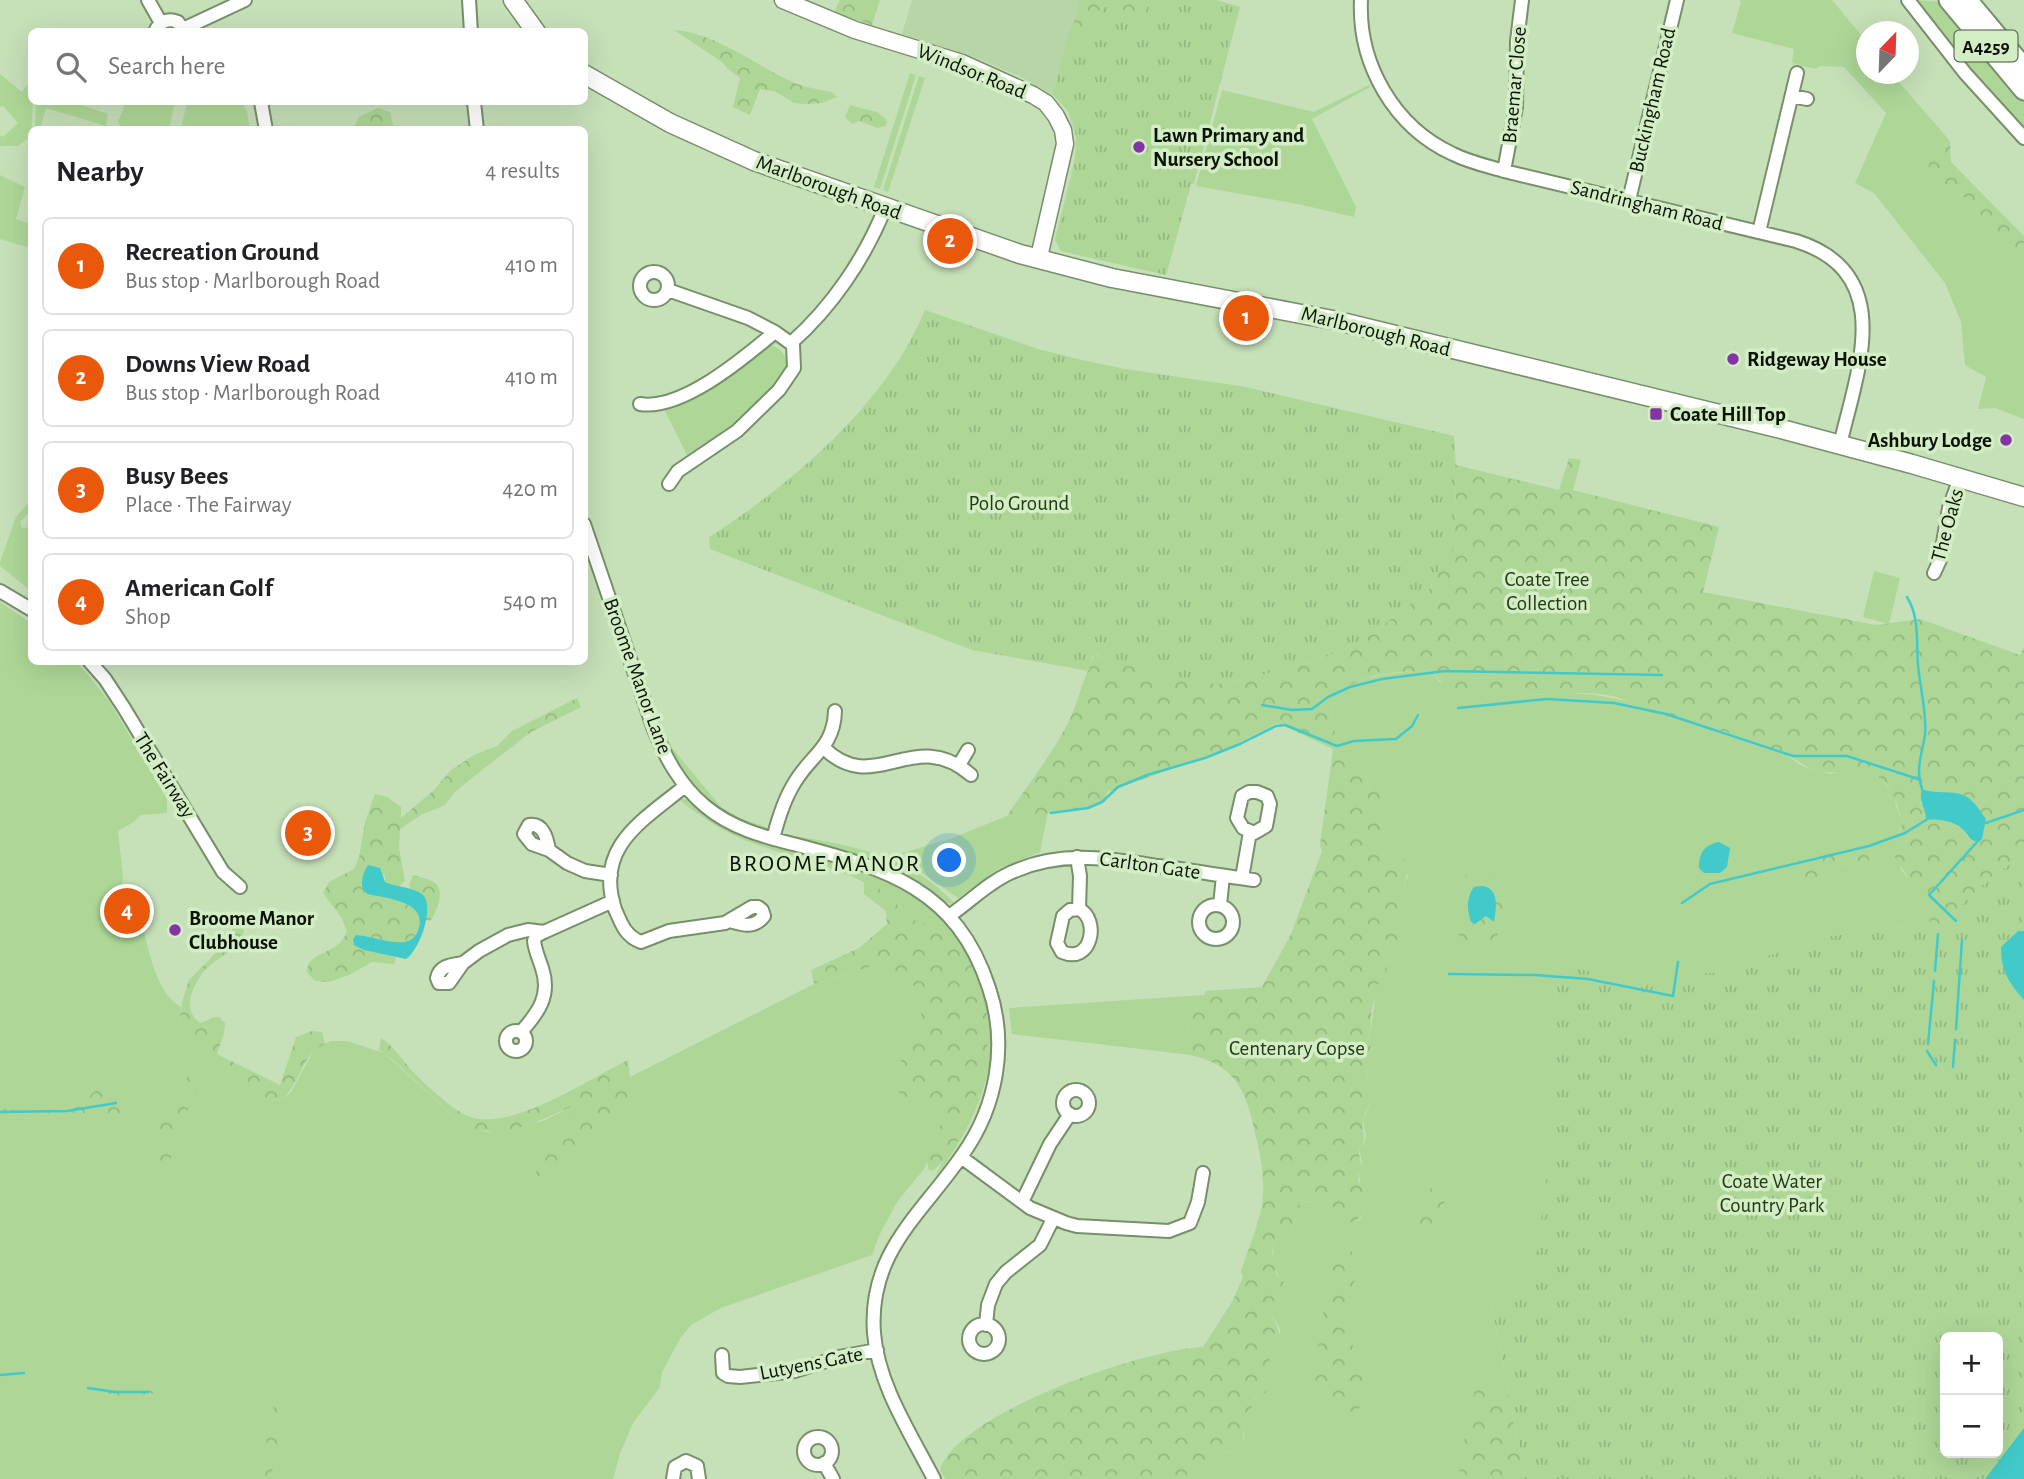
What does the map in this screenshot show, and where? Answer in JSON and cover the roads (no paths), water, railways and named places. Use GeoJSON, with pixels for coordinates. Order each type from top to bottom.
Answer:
{"type":"FeatureCollection","features":[{"type":"Feature","properties":{"kind":"main road","name":"A4259"},"geometry":{"type":"LineString","coordinates":[[1949,0],[2024,90]]}},
{"type":"Feature","properties":{"kind":"main road","name":"A4259"},"geometry":{"type":"LineString","coordinates":[[1967,0],[2024,68]]}},
{"type":"Feature","properties":{"kind":"main road"},"geometry":{"type":"LineString","coordinates":[[512,3],[533,28]]}},
{"type":"Feature","properties":{"kind":"main road","name":"Marlborough Road"},"geometry":{"type":"LineString","coordinates":[[588,76],[652,114],[719,146],[779,170],[995,246],[1070,268],[1326,319],[1840,445],[2024,497]]}},
{"type":"Feature","properties":{"kind":"street"},"geometry":{"type":"LineString","coordinates":[[148,0],[158,27],[174,20],[182,28]]}},
{"type":"Feature","properties":{"kind":"street"},"geometry":{"type":"LineString","coordinates":[[187,28],[229,3],[244,0]]}},
{"type":"Feature","properties":{"kind":"street","name":"Windsor Road"},"geometry":{"type":"LineString","coordinates":[[783,0],[855,30],[972,67],[1033,95],[1050,107],[1062,126],[1065,147],[1039,257]]}},
{"type":"Feature","properties":{"kind":"street","name":"Sandringham Road"},"geometry":{"type":"LineString","coordinates":[[1361,0],[1362,27],[1371,64],[1387,97],[1417,131],[1443,150],[1465,160],[1504,171],[1801,242],[1823,253],[1845,273],[1862,308],[1864,334],[1840,445]]}},
{"type":"Feature","properties":{"kind":"street","name":"Braemar Close"},"geometry":{"type":"LineString","coordinates":[[1504,171],[1516,107],[1517,41],[1522,0]]}},
{"type":"Feature","properties":{"kind":"street","name":"Buckingham Road"},"geometry":{"type":"LineString","coordinates":[[1629,200],[1677,0]]}},
{"type":"Feature","properties":{"kind":"street"},"geometry":{"type":"LineString","coordinates":[[1908,0],[1965,73],[2024,138]]}},
{"type":"Feature","properties":{"kind":"street"},"geometry":{"type":"LineString","coordinates":[[471,28],[472,2]]}},
{"type":"Feature","properties":{"kind":"street"},"geometry":{"type":"LineString","coordinates":[[1759,232],[1797,73]]}},
{"type":"Feature","properties":{"kind":"street"},"geometry":{"type":"LineString","coordinates":[[1792,96],[1807,99]]}},
{"type":"Feature","properties":{"kind":"street"},"geometry":{"type":"LineString","coordinates":[[262,105],[265,126]]}},
{"type":"Feature","properties":{"kind":"street"},"geometry":{"type":"LineString","coordinates":[[474,105],[477,126]]}},
{"type":"Feature","properties":{"kind":"street"},"geometry":{"type":"LineString","coordinates":[[791,342],[828,304],[851,272],[886,208]]}},
{"type":"Feature","properties":{"kind":"street"},"geometry":{"type":"LineString","coordinates":[[668,290],[748,318],[791,342],[795,354],[794,368],[779,390],[737,431],[678,471],[669,484]]}},
{"type":"Feature","properties":{"kind":"street"},"geometry":{"type":"LineString","coordinates":[[640,404],[660,405],[701,386],[751,353],[775,332]]}},
{"type":"Feature","properties":{"kind":"street","name":"The Oaks"},"geometry":{"type":"LineString","coordinates":[[1934,573],[1940,560],[1948,512],[1960,478]]}},
{"type":"Feature","properties":{"kind":"street","name":"Broome Manor Lane"},"geometry":{"type":"LineString","coordinates":[[588,536],[653,727],[667,758],[685,786],[715,813],[745,829],[856,861],[889,873],[916,888],[948,916],[961,932],[984,972],[996,1014],[999,1038],[991,1098],[976,1133],[961,1157],[904,1227],[886,1259],[875,1303],[874,1334],[891,1392],[934,1479]]}},
{"type":"Feature","properties":{"kind":"street"},"geometry":{"type":"LineString","coordinates":[[0,591],[28,608]]}},
{"type":"Feature","properties":{"kind":"street","name":"The Fairway"},"geometry":{"type":"LineString","coordinates":[[93,665],[124,708],[223,872],[240,887]]}},
{"type":"Feature","properties":{"kind":"street"},"geometry":{"type":"LineString","coordinates":[[773,839],[793,785],[824,748],[835,711]]}},
{"type":"Feature","properties":{"kind":"street"},"geometry":{"type":"LineString","coordinates":[[824,748],[842,762],[860,767],[876,767],[927,755],[959,765],[971,775]]}},
{"type":"Feature","properties":{"kind":"street"},"geometry":{"type":"LineString","coordinates":[[959,765],[968,750]]}},
{"type":"Feature","properties":{"kind":"street"},"geometry":{"type":"LineString","coordinates":[[685,786],[628,833],[618,850],[611,875],[613,901],[624,930],[641,942],[669,931],[730,921]]}},
{"type":"Feature","properties":{"kind":"street","name":"Carlton Gate"},"geometry":{"type":"LineString","coordinates":[[948,916],[984,888],[1013,872],[1048,861],[1077,857],[1099,857],[1248,879],[1250,832]]}},
{"type":"Feature","properties":{"kind":"street"},"geometry":{"type":"LineString","coordinates":[[549,850],[577,868],[611,875]]}},
{"type":"Feature","properties":{"kind":"street","name":"Carlton Gate"},"geometry":{"type":"LineString","coordinates":[[1077,857],[1080,876],[1079,909]]}},
{"type":"Feature","properties":{"kind":"street","name":"Carlton Gate"},"geometry":{"type":"LineString","coordinates":[[1220,905],[1223,876]]}},
{"type":"Feature","properties":{"kind":"street"},"geometry":{"type":"LineString","coordinates":[[521,1032],[538,1012],[544,999],[544,974],[534,941],[536,936],[613,901]]}},
{"type":"Feature","properties":{"kind":"street"},"geometry":{"type":"LineString","coordinates":[[463,963],[508,935],[528,930],[544,932]]}},
{"type":"Feature","properties":{"kind":"street"},"geometry":{"type":"LineString","coordinates":[[1022,1202],[1050,1144],[1070,1114]]}},
{"type":"Feature","properties":{"kind":"street"},"geometry":{"type":"LineString","coordinates":[[961,1157],[1022,1202],[1053,1219],[1077,1226],[1177,1230],[1193,1218],[1198,1181]]}},
{"type":"Feature","properties":{"kind":"street"},"geometry":{"type":"LineString","coordinates":[[986,1325],[988,1305],[996,1284],[1006,1272],[1040,1245],[1053,1219]]}},
{"type":"Feature","properties":{"kind":"street","name":"Lutyens Gate"},"geometry":{"type":"LineString","coordinates":[[722,1354],[723,1373],[740,1377],[795,1371],[832,1359],[877,1350]]}},
{"type":"Feature","properties":{"kind":"street"},"geometry":{"type":"LineString","coordinates":[[673,1479],[675,1467],[686,1461],[697,1466],[699,1479]]}},
{"type":"Feature","properties":{"kind":"street"},"geometry":{"type":"LineString","coordinates":[[824,1464],[833,1479]]}},
{"type":"Feature","properties":{"kind":"water"},"geometry":{"type":"Polygon","coordinates":[[[1922,789],[1956,793],[1970,799],[1986,819],[1982,839],[1979,842],[1972,840],[1962,828],[1952,823],[1936,819],[1926,820],[1921,798],[1922,789]]]}},
{"type":"Feature","properties":{"kind":"water"},"geometry":{"type":"Polygon","coordinates":[[[1719,842],[1730,848],[1727,867],[1720,873],[1704,873],[1699,868],[1701,854],[1710,845],[1719,842]]]}},
{"type":"Feature","properties":{"kind":"water"},"geometry":{"type":"Polygon","coordinates":[[[368,865],[380,868],[385,882],[409,888],[422,894],[426,900],[427,918],[424,928],[416,947],[406,959],[364,950],[354,945],[353,939],[356,935],[405,942],[414,937],[419,927],[416,911],[410,906],[393,899],[367,894],[362,880],[368,865]]]}},
{"type":"Feature","properties":{"kind":"water"},"geometry":{"type":"Polygon","coordinates":[[[1483,886],[1494,895],[1494,922],[1486,916],[1475,924],[1471,922],[1468,900],[1474,887],[1483,886]]]}},
{"type":"Feature","properties":{"kind":"water"},"geometry":{"type":"Polygon","coordinates":[[[2018,931],[2024,931],[2024,1000],[2007,976],[2001,955],[2001,947],[2018,931]]]}},
{"type":"Feature","properties":{"kind":"water"},"geometry":{"type":"Polygon","coordinates":[[[2024,1428],[2024,1479],[1985,1479],[2024,1428]]]}},
{"type":"Feature","properties":{"kind":"waterway"},"geometry":{"type":"LineString","coordinates":[[1907,597],[1916,621],[1925,718],[1919,769],[1922,789]]}},
{"type":"Feature","properties":{"kind":"waterway"},"geometry":{"type":"LineString","coordinates":[[1262,705],[1292,710],[1312,709],[1328,697],[1350,687],[1382,679],[1445,671],[1662,675]]}},
{"type":"Feature","properties":{"kind":"waterway"},"geometry":{"type":"LineString","coordinates":[[1458,708],[1547,699],[1614,703],[1666,714],[1793,756],[1847,756],[1918,779]]}},
{"type":"Feature","properties":{"kind":"waterway"},"geometry":{"type":"LineString","coordinates":[[1051,813],[1088,808],[1102,802],[1118,787],[1147,775],[1205,758],[1276,726],[1285,725],[1337,746],[1354,741],[1396,739],[1412,726],[1418,715]]}},
{"type":"Feature","properties":{"kind":"waterway"},"geometry":{"type":"LineString","coordinates":[[1986,823],[2024,810]]}},
{"type":"Feature","properties":{"kind":"waterway"},"geometry":{"type":"LineString","coordinates":[[1682,903],[1710,884],[1869,846],[1905,833],[1926,820]]}},
{"type":"Feature","properties":{"kind":"waterway"},"geometry":{"type":"LineString","coordinates":[[1956,921],[1929,895],[1977,842]]}},
{"type":"Feature","properties":{"kind":"waterway"},"geometry":{"type":"LineString","coordinates":[[1935,971],[1938,934]]}},
{"type":"Feature","properties":{"kind":"waterway"},"geometry":{"type":"LineString","coordinates":[[1956,1029],[1962,940]]}},
{"type":"Feature","properties":{"kind":"waterway"},"geometry":{"type":"LineString","coordinates":[[1449,974],[1588,979],[1673,996],[1678,962]]}},
{"type":"Feature","properties":{"kind":"waterway"},"geometry":{"type":"LineString","coordinates":[[1928,1044],[1934,981]]}},
{"type":"Feature","properties":{"kind":"waterway"},"geometry":{"type":"LineString","coordinates":[[1953,1067],[1955,1040]]}},
{"type":"Feature","properties":{"kind":"waterway"},"geometry":{"type":"LineString","coordinates":[[1927,1051],[1936,1065]]}},
{"type":"Feature","properties":{"kind":"waterway"},"geometry":{"type":"LineString","coordinates":[[0,1112],[67,1111],[116,1103]]}},
{"type":"Feature","properties":{"kind":"waterway"},"geometry":{"type":"LineString","coordinates":[[0,1375],[24,1373]]}},
{"type":"Feature","properties":{"kind":"waterway"},"geometry":{"type":"LineString","coordinates":[[88,1388],[115,1392],[148,1392]]}},
{"type":"Feature","properties":{"kind":"place","name":"Lawn Primary and Nursery School"},"geometry":{"type":"Point","coordinates":[1139,147]}},
{"type":"Feature","properties":{"kind":"place","name":"Downs View Road"},"geometry":{"type":"Point","coordinates":[950,241]}},
{"type":"Feature","properties":{"kind":"place","name":"Recreation Ground"},"geometry":{"type":"Point","coordinates":[1246,318]}},
{"type":"Feature","properties":{"kind":"place","name":"Ridgeway House"},"geometry":{"type":"Point","coordinates":[1733,359]}},
{"type":"Feature","properties":{"kind":"place","name":"Coate Hill Top"},"geometry":{"type":"Point","coordinates":[1656,414]}},
{"type":"Feature","properties":{"kind":"place","name":"Ashbury Lodge"},"geometry":{"type":"Point","coordinates":[2006,440]}},
{"type":"Feature","properties":{"kind":"place","name":"Busy Bees"},"geometry":{"type":"Point","coordinates":[308,833]}},
{"type":"Feature","properties":{"kind":"place","name":"American Golf"},"geometry":{"type":"Point","coordinates":[127,911]}},
{"type":"Feature","properties":{"kind":"place","name":"Broome Manor Clubhouse"},"geometry":{"type":"Point","coordinates":[175,930]}},
{"type":"Feature","properties":{"kind":"district","name":"BROOME MANOR"},"geometry":{"type":"Point","coordinates":[825,863]}},
{"type":"Feature","properties":{"kind":"park label","name":"Polo Ground"},"geometry":{"type":"Point","coordinates":[1019,503]}},
{"type":"Feature","properties":{"kind":"park label","name":"Coate Tree Collection"},"geometry":{"type":"Point","coordinates":[1547,591]}},
{"type":"Feature","properties":{"kind":"park label","name":"Centenary Copse"},"geometry":{"type":"Point","coordinates":[1297,1048]}},
{"type":"Feature","properties":{"kind":"park label","name":"Coate Water Country Park"},"geometry":{"type":"Point","coordinates":[1772,1193]}}]}
